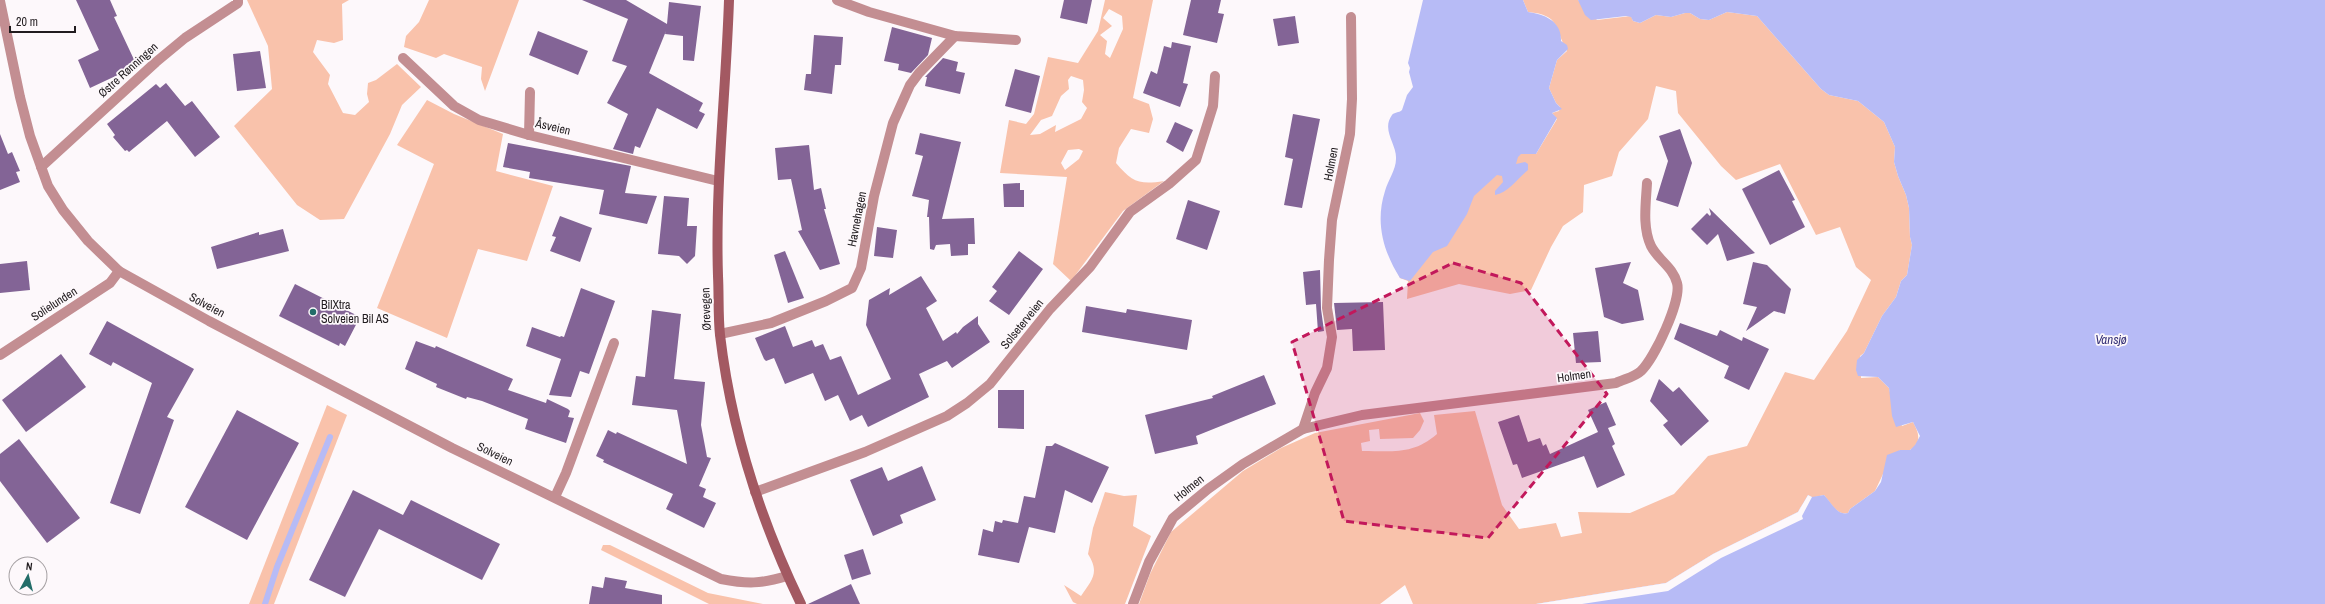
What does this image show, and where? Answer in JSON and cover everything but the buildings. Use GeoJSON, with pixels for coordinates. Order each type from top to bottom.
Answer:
{"type":"FeatureCollection","features":[{"type":"Feature","properties":{"kind":"street","name":"Østre Rønningen"},"geometry":{"type":"LineString","coordinates":[[40,167],[156,62],[185,38],[238,3],[238,0]]}},
{"type":"Feature","properties":{"kind":"street","name":"Ørevegen"},"geometry":{"type":"LineString","coordinates":[[729,0],[718,181],[717,251],[720,334],[736,430],[756,492],[787,576],[801,604]]}},
{"type":"Feature","properties":{"kind":"street"},"geometry":{"type":"LineString","coordinates":[[837,0],[869,12],[955,36],[1016,40]]}},
{"type":"Feature","properties":{"kind":"street","name":"Solveien"},"geometry":{"type":"LineString","coordinates":[[0,1],[20,97],[40,167],[48,186],[63,210],[88,241],[118,271],[209,321],[452,448],[555,497],[720,579],[743,584],[764,583],[787,576]]}},
{"type":"Feature","properties":{"kind":"street","name":"Holmen"},"geometry":{"type":"LineString","coordinates":[[1303,429],[1315,393],[1327,368],[1332,337],[1328,308],[1329,260],[1332,220],[1350,134],[1352,99],[1351,17]]}},
{"type":"Feature","properties":{"kind":"street","name":"Havnehagen"},"geometry":{"type":"LineString","coordinates":[[720,334],[771,323],[826,301],[852,288],[861,268],[874,196],[893,123],[910,85],[919,73],[955,36]]}},
{"type":"Feature","properties":{"kind":"street","name":"Åsveien"},"geometry":{"type":"LineString","coordinates":[[402,58],[454,106],[479,120],[528,135],[718,181]]}},
{"type":"Feature","properties":{"kind":"street","name":"Solseterveien"},"geometry":{"type":"LineString","coordinates":[[756,492],[865,452],[947,416],[967,403],[990,384],[1050,309],[1090,267],[1130,212],[1169,184],[1196,160],[1213,106],[1215,76]]}},
{"type":"Feature","properties":{"kind":"street"},"geometry":{"type":"LineString","coordinates":[[528,135],[530,92]]}},
{"type":"Feature","properties":{"kind":"street","name":"Holmen"},"geometry":{"type":"LineString","coordinates":[[1133,604],[1149,562],[1173,518],[1208,489],[1243,464],[1303,429],[1362,415],[1616,383],[1640,372],[1655,353],[1664,334],[1678,284],[1673,272],[1651,246],[1645,222],[1647,183]]}},
{"type":"Feature","properties":{"kind":"street","name":"Solielunden"},"geometry":{"type":"LineString","coordinates":[[0,355],[110,283],[118,271]]}},
{"type":"Feature","properties":{"kind":"street"},"geometry":{"type":"LineString","coordinates":[[555,497],[569,467],[614,343]]}},
{"type":"Feature","properties":{"kind":"highlighted area"},"geometry":{"type":"Polygon","coordinates":[[[1453,263],[1521,283],[1607,394],[1488,538],[1344,521],[1292,342],[1453,263]]]}},
{"type":"Feature","properties":{"kind":"shaded area"},"geometry":{"type":"Polygon","coordinates":[[[247,0],[349,0],[342,4],[343,40],[334,43],[317,40],[313,52],[330,75],[328,84],[343,113],[355,115],[369,102],[367,94],[368,83],[376,80],[397,64],[421,87],[402,105],[390,134],[344,219],[320,220],[297,205],[234,126],[272,89],[268,46],[247,0]]]}},
{"type":"Feature","properties":{"kind":"shaded area"},"geometry":{"type":"Polygon","coordinates":[[[429,0],[519,0],[485,91],[481,79],[482,67],[444,54],[436,58],[404,47],[406,36],[419,22],[429,0]]]}},
{"type":"Feature","properties":{"kind":"shaded area"},"geometry":{"type":"Polygon","coordinates":[[[1105,0],[1153,0],[1133,98],[1149,104],[1153,119],[1149,133],[1131,129],[1119,148],[1116,163],[1137,181],[1148,183],[1164,181],[1123,211],[1071,281],[1053,264],[1067,177],[1000,173],[1009,120],[1026,124],[1034,114],[1048,57],[1078,63],[1098,31],[1105,0]],[[1109,9],[1103,18],[1112,26],[1100,35],[1107,41],[1105,54],[1110,58],[1123,29],[1122,16],[1109,9]],[[1071,76],[1068,80],[1069,89],[1061,96],[1052,116],[1041,120],[1030,135],[1040,134],[1056,125],[1055,132],[1081,119],[1087,108],[1082,102],[1084,90],[1083,80],[1071,76]],[[1079,149],[1068,150],[1061,163],[1065,170],[1079,159],[1083,151],[1079,149]]]}},
{"type":"Feature","properties":{"kind":"shaded area"},"geometry":{"type":"Polygon","coordinates":[[[1523,0],[1578,0],[1597,20],[1631,16],[1633,21],[1640,23],[1656,15],[1671,17],[1685,13],[1690,13],[1700,19],[1709,20],[1727,12],[1757,16],[1821,89],[1829,95],[1858,101],[1884,122],[1895,147],[1894,162],[1909,208],[1910,237],[1912,245],[1907,275],[1901,281],[1896,297],[1882,316],[1864,353],[1860,356],[1861,378],[1878,377],[1889,388],[1892,401],[1902,426],[1913,422],[1918,434],[1918,441],[1910,450],[1900,450],[1883,474],[1875,491],[1850,509],[1848,513],[1841,513],[1837,511],[1824,495],[1811,498],[1803,504],[1798,512],[1713,554],[1666,583],[1536,604],[1413,604],[1405,585],[1380,604],[1139,604],[1150,574],[1171,532],[1243,471],[1281,448],[1315,433],[1420,413],[1424,421],[1420,430],[1413,438],[1380,439],[1379,429],[1369,430],[1370,441],[1361,443],[1362,451],[1393,451],[1411,449],[1420,446],[1437,434],[1434,415],[1475,411],[1502,505],[1519,529],[1556,523],[1561,537],[1582,533],[1578,512],[1630,513],[1674,494],[1708,456],[1747,446],[1785,372],[1814,380],[1847,331],[1871,280],[1856,267],[1840,227],[1816,235],[1780,164],[1736,180],[1721,166],[1678,113],[1676,91],[1656,86],[1648,119],[1619,152],[1612,176],[1584,185],[1583,212],[1563,226],[1551,247],[1531,290],[1510,294],[1459,284],[1407,299],[1408,281],[1400,278],[1391,259],[1513,153],[1536,154],[1557,119],[1552,113],[1559,111],[1560,107],[1556,103],[1549,88],[1557,60],[1567,51],[1555,24],[1546,16],[1528,12],[1523,0]]]}},
{"type":"Feature","properties":{"kind":"shaded area"},"geometry":{"type":"Polygon","coordinates":[[[427,100],[454,114],[503,134],[496,171],[553,186],[527,261],[478,249],[447,338],[377,308],[434,164],[397,145],[427,100]]]}},
{"type":"Feature","properties":{"kind":"shaded area"},"geometry":{"type":"Polygon","coordinates":[[[327,405],[347,415],[274,604],[249,604],[327,405]]]}},
{"type":"Feature","properties":{"kind":"shaded area"},"geometry":{"type":"Polygon","coordinates":[[[1105,492],[1124,496],[1137,495],[1133,526],[1151,536],[1125,604],[1077,604],[1073,602],[1064,585],[1081,596],[1091,581],[1094,566],[1088,554],[1093,528],[1105,492]]]}},
{"type":"Feature","properties":{"kind":"shaded area"},"geometry":{"type":"Polygon","coordinates":[[[603,545],[610,545],[708,593],[763,604],[709,604],[601,550],[603,545]]]}},
{"type":"Feature","properties":{"kind":"water"},"geometry":{"type":"Polygon","coordinates":[[[1423,0],[1523,0],[1528,12],[1546,17],[1559,28],[1561,41],[1567,45],[1568,49],[1557,60],[1549,88],[1556,103],[1562,109],[1552,113],[1557,118],[1536,154],[1521,154],[1518,157],[1516,164],[1525,162],[1528,164],[1528,170],[1509,188],[1500,194],[1495,195],[1495,191],[1503,182],[1502,176],[1497,175],[1474,196],[1467,214],[1447,246],[1433,252],[1410,281],[1400,278],[1389,257],[1382,236],[1381,214],[1385,191],[1396,163],[1396,153],[1388,126],[1393,114],[1402,110],[1407,95],[1413,87],[1408,63],[1423,0]]]}},
{"type":"Feature","properties":{"kind":"water","name":"Vansjø"},"geometry":{"type":"Polygon","coordinates":[[[1578,0],[2325,0],[2325,604],[1536,604],[1666,583],[1713,554],[1798,512],[1808,495],[1812,497],[1824,495],[1834,508],[1841,512],[1848,513],[1850,509],[1875,491],[1881,482],[1887,455],[1900,450],[1910,450],[1920,436],[1913,422],[1896,427],[1892,416],[1889,388],[1878,377],[1858,376],[1856,370],[1857,360],[1864,353],[1882,316],[1896,297],[1901,281],[1907,275],[1912,245],[1910,237],[1909,208],[1894,162],[1895,147],[1884,122],[1858,101],[1829,95],[1821,89],[1757,16],[1727,12],[1709,20],[1700,19],[1690,13],[1685,13],[1671,17],[1656,15],[1640,23],[1633,21],[1631,17],[1626,16],[1591,20],[1585,15],[1578,0]]]}},
{"type":"Feature","properties":{"kind":"pier"},"geometry":{"type":"Polygon","coordinates":[[[1808,495],[1812,497],[1802,516],[1803,519],[1721,558],[1668,591],[1582,604],[1536,604],[1666,583],[1713,554],[1798,512],[1808,495]]]}},
{"type":"Feature","properties":{"kind":"waterway"},"geometry":{"type":"LineString","coordinates":[[265,604],[277,567],[330,437]]}},
{"type":"Feature","properties":{"kind":"place","name":"BilXtra Solveien Bil AS"},"geometry":{"type":"Point","coordinates":[313,312]}}]}
